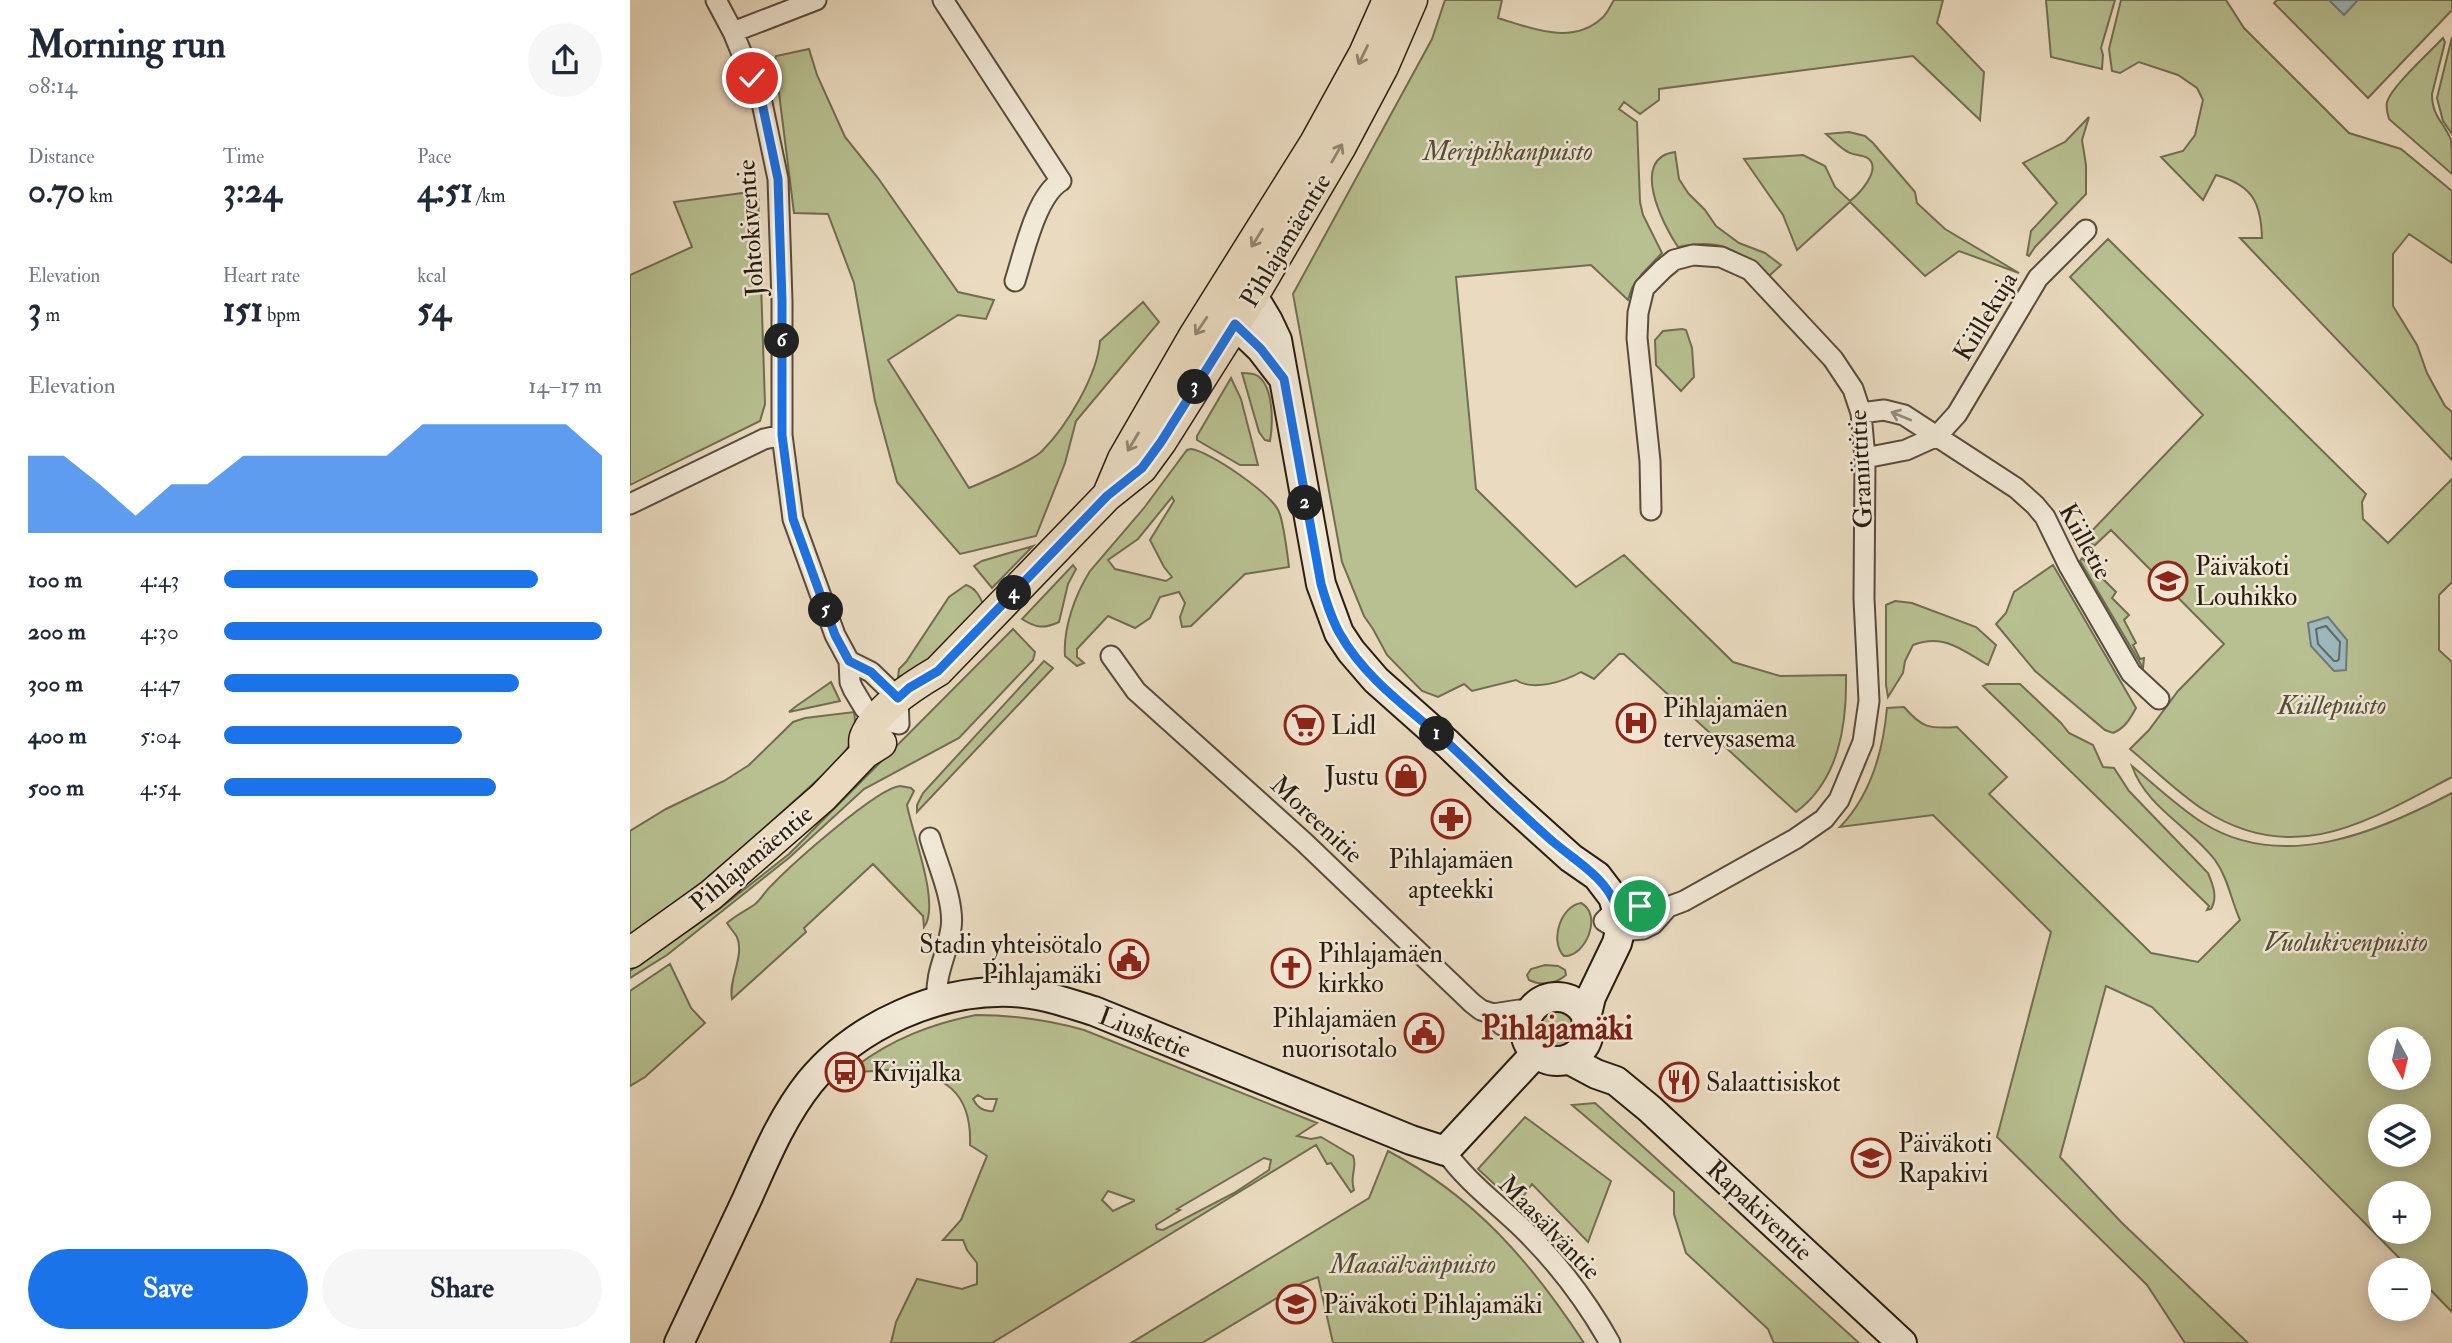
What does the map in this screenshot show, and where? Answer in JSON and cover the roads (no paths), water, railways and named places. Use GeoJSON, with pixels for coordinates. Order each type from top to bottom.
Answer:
{"type":"FeatureCollection","features":[{"type":"Feature","properties":{"kind":"main road","name":"Pihlajamäentie"},"geometry":{"type":"LineString","coordinates":[[1107,496],[1123,458],[1194,336],[1315,143],[1364,54],[1388,0]]}},
{"type":"Feature","properties":{"kind":"main road","name":"Pihlajamäentie"},"geometry":{"type":"LineString","coordinates":[[630,954],[711,895],[823,797],[865,753],[877,747],[891,714],[921,701],[938,671],[1107,496],[1142,468],[1253,296],[1340,149],[1383,67],[1412,0]]}},
{"type":"Feature","properties":{"kind":"main road"},"geometry":{"type":"LineString","coordinates":[[1284,379],[1261,349],[1235,324],[1221,295],[1253,296],[1274,331],[1284,379],[1321,584],[1339,632],[1351,651],[1376,680],[1500,794],[1571,858],[1602,881],[1613,897],[1617,943],[1591,997],[1584,1046],[1568,1059],[1551,1061],[1531,1033]]}},
{"type":"Feature","properties":{"kind":"main road"},"geometry":{"type":"LineString","coordinates":[[1563,998],[1573,990],[1598,942],[1614,920]]}},
{"type":"Feature","properties":{"kind":"main road","name":"Liusketie"},"geometry":{"type":"LineString","coordinates":[[679,1343],[775,1138],[810,1083],[857,1039],[915,1009],[937,1002],[975,994],[1006,992],[1057,1000],[1094,1011],[1446,1151]]}},
{"type":"Feature","properties":{"kind":"main road"},"geometry":{"type":"LineString","coordinates":[[1446,1151],[1531,1033],[1541,1001],[1563,998],[1573,1002],[1582,1010],[1588,1025]]}},
{"type":"Feature","properties":{"kind":"main road","name":"Rapakiventie"},"geometry":{"type":"LineString","coordinates":[[1588,1025],[1616,1080]]}},
{"type":"Feature","properties":{"kind":"main road","name":"Rapakiventie"},"geometry":{"type":"LineString","coordinates":[[1568,1059],[1595,1074],[1616,1080],[1902,1343]]}},
{"type":"Feature","properties":{"kind":"street","name":"Johtokiventie"},"geometry":{"type":"LineString","coordinates":[[716,0],[733,32],[762,103],[778,179],[782,435],[793,519],[835,635],[849,661],[853,689],[865,709],[891,714]]}},
{"type":"Feature","properties":{"kind":"street"},"geometry":{"type":"LineString","coordinates":[[733,32],[816,0]]}},
{"type":"Feature","properties":{"kind":"street"},"geometry":{"type":"LineString","coordinates":[[943,0],[1061,181],[1054,185],[1041,205],[1015,281]]}},
{"type":"Feature","properties":{"kind":"street","name":"Kiillekuja"},"geometry":{"type":"LineString","coordinates":[[1937,436],[1957,414],[2038,278],[2085,230]]}},
{"type":"Feature","properties":{"kind":"street","name":"Graniittitie"},"geometry":{"type":"LineString","coordinates":[[1614,920],[1643,929],[1653,924],[1668,907],[1684,901],[1796,839],[1824,819],[1839,800],[1863,742],[1869,701],[1864,599],[1865,458],[1861,413],[1853,389],[1833,359],[1749,270],[1721,257],[1692,255],[1674,260],[1662,268],[1644,288],[1638,313],[1637,338],[1650,461],[1651,510]]}},
{"type":"Feature","properties":{"kind":"street","name":"Kiilletie"},"geometry":{"type":"LineString","coordinates":[[1861,413],[1884,410],[1904,415],[2016,488],[2035,505],[2045,517],[2069,566],[2131,673],[2159,699]]}},
{"type":"Feature","properties":{"kind":"street"},"geometry":{"type":"LineString","coordinates":[[630,504],[764,439],[782,435]]}},
{"type":"Feature","properties":{"kind":"street"},"geometry":{"type":"LineString","coordinates":[[1865,458],[1906,450],[1937,436]]}},
{"type":"Feature","properties":{"kind":"street","name":"Moreenitie"},"geometry":{"type":"LineString","coordinates":[[1111,656],[1136,691],[1306,843],[1472,1003],[1493,1014],[1519,1010],[1531,1033]]}},
{"type":"Feature","properties":{"kind":"street"},"geometry":{"type":"LineString","coordinates":[[849,661],[871,672],[891,714]]}},
{"type":"Feature","properties":{"kind":"street"},"geometry":{"type":"LineString","coordinates":[[930,838],[952,914],[951,930],[937,974],[937,1002]]}},
{"type":"Feature","properties":{"kind":"street","name":"Maasälväntie"},"geometry":{"type":"LineString","coordinates":[[1446,1151],[1465,1178],[1547,1253],[1577,1289],[1610,1343]]}},
{"type":"Feature","properties":{"kind":"water"},"geometry":{"type":"Polygon","coordinates":[[[2329,0],[2358,0],[2344,15],[2329,0]]]}},
{"type":"Feature","properties":{"kind":"water"},"geometry":{"type":"Polygon","coordinates":[[[2328,617],[2347,640],[2346,670],[2334,671],[2311,646],[2308,623],[2328,617]]]}},
{"type":"Feature","properties":{"kind":"place","name":"Päiväkoti Louhikko"},"geometry":{"type":"Point","coordinates":[2168,581]}},
{"type":"Feature","properties":{"kind":"place","name":"Pihlajamäen terveysasema"},"geometry":{"type":"Point","coordinates":[1636,723]}},
{"type":"Feature","properties":{"kind":"place","name":"Lidl"},"geometry":{"type":"Point","coordinates":[1304,725]}},
{"type":"Feature","properties":{"kind":"place","name":"Justu"},"geometry":{"type":"Point","coordinates":[1406,776]}},
{"type":"Feature","properties":{"kind":"place","name":"Pihlajamäen apteekki"},"geometry":{"type":"Point","coordinates":[1451,819]}},
{"type":"Feature","properties":{"kind":"place","name":"Stadin yhteisötalo Pihlajamäki"},"geometry":{"type":"Point","coordinates":[1129,959]}},
{"type":"Feature","properties":{"kind":"place","name":"Pihlajamäen kirkko"},"geometry":{"type":"Point","coordinates":[1291,968]}},
{"type":"Feature","properties":{"kind":"place","name":"Pihlajamäen nuorisotalo"},"geometry":{"type":"Point","coordinates":[1424,1033]}},
{"type":"Feature","properties":{"kind":"place","name":"Kivijalka"},"geometry":{"type":"Point","coordinates":[845,1072]}},
{"type":"Feature","properties":{"kind":"place","name":"Salaattisiskot"},"geometry":{"type":"Point","coordinates":[1679,1082]}},
{"type":"Feature","properties":{"kind":"place","name":"Päiväkoti Rapakivi"},"geometry":{"type":"Point","coordinates":[1871,1158]}},
{"type":"Feature","properties":{"kind":"place","name":"Päiväkoti Pihlajamäki"},"geometry":{"type":"Point","coordinates":[1296,1304]}},
{"type":"Feature","properties":{"kind":"district","name":"Pihlajamäki"},"geometry":{"type":"Point","coordinates":[1557,1027]}},
{"type":"Feature","properties":{"kind":"park label","name":"Meripihkanpuisto"},"geometry":{"type":"Point","coordinates":[1508,151]}},
{"type":"Feature","properties":{"kind":"park label","name":"Kiillepuisto"},"geometry":{"type":"Point","coordinates":[2332,705]}},
{"type":"Feature","properties":{"kind":"park label","name":"Vuolukivenpuisto"},"geometry":{"type":"Point","coordinates":[2346,942]}},
{"type":"Feature","properties":{"kind":"park label","name":"Maasälvänpuisto"},"geometry":{"type":"Point","coordinates":[1413,1264]}}]}
